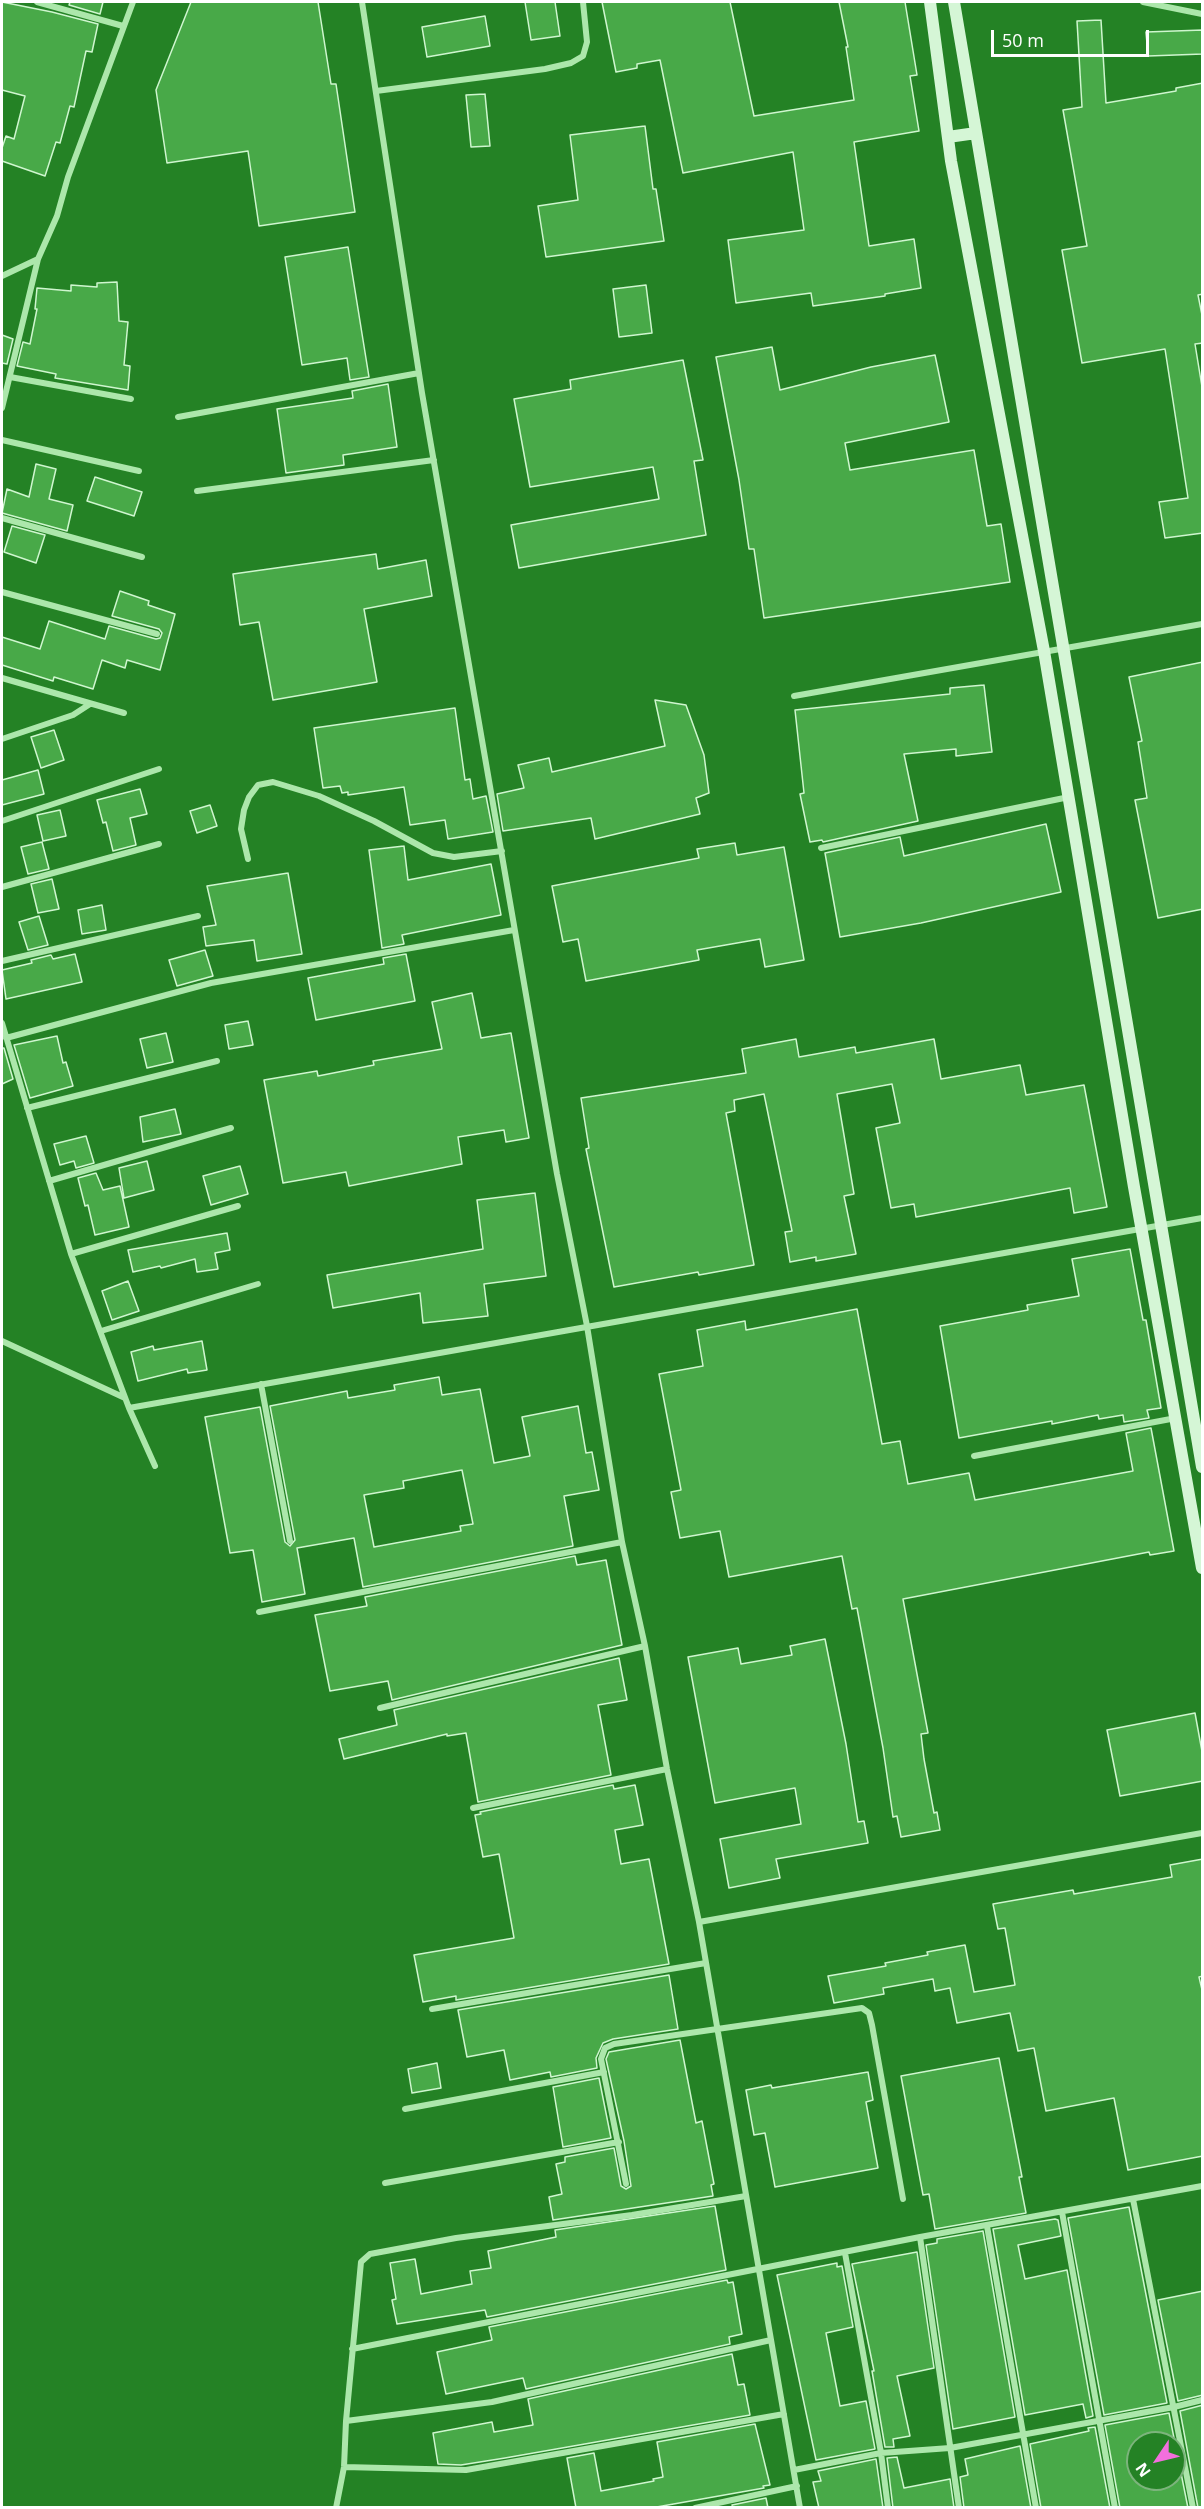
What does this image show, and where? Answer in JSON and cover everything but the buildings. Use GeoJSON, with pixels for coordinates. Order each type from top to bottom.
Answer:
{"type":"FeatureCollection","features":[{"type":"Feature","properties":{"kind":"street"},"geometry":{"type":"LineString","coordinates":[[37,2],[46,2],[123,26]]}},
{"type":"Feature","properties":{"kind":"street"},"geometry":{"type":"LineString","coordinates":[[2,408],[38,259],[57,216],[133,2]]}},
{"type":"Feature","properties":{"kind":"street"},"geometry":{"type":"LineString","coordinates":[[362,2],[419,373],[556,1174],[587,1326],[622,1542],[645,1646],[667,1769],[699,1922],[800,2508]]}},
{"type":"Feature","properties":{"kind":"street"},"geometry":{"type":"LineString","coordinates":[[376,91],[545,69],[571,63],[583,56],[587,42],[582,2]]}},
{"type":"Feature","properties":{"kind":"street"},"geometry":{"type":"LineString","coordinates":[[930,2],[948,137],[976,301],[1044,651],[1142,1229],[1203,1568]]}},
{"type":"Feature","properties":{"kind":"street"},"geometry":{"type":"LineString","coordinates":[[954,2],[1203,1467]]}},
{"type":"Feature","properties":{"kind":"street"},"geometry":{"type":"LineString","coordinates":[[1143,2],[1203,14]]}},
{"type":"Feature","properties":{"kind":"street"},"geometry":{"type":"LineString","coordinates":[[948,137],[976,133]]}},
{"type":"Feature","properties":{"kind":"street"},"geometry":{"type":"LineString","coordinates":[[2,276],[38,259]]}},
{"type":"Feature","properties":{"kind":"street"},"geometry":{"type":"LineString","coordinates":[[178,417],[419,373]]}},
{"type":"Feature","properties":{"kind":"street"},"geometry":{"type":"LineString","coordinates":[[10,377],[131,399]]}},
{"type":"Feature","properties":{"kind":"street"},"geometry":{"type":"LineString","coordinates":[[2,440],[139,471]]}},
{"type":"Feature","properties":{"kind":"street"},"geometry":{"type":"LineString","coordinates":[[197,491],[434,460]]}},
{"type":"Feature","properties":{"kind":"street"},"geometry":{"type":"LineString","coordinates":[[1018,515],[1040,512]]}},
{"type":"Feature","properties":{"kind":"street"},"geometry":{"type":"LineString","coordinates":[[2,518],[142,557]]}},
{"type":"Feature","properties":{"kind":"street"},"geometry":{"type":"LineString","coordinates":[[2,592],[157,634]]}},
{"type":"Feature","properties":{"kind":"street"},"geometry":{"type":"LineString","coordinates":[[794,696],[1203,624]]}},
{"type":"Feature","properties":{"kind":"street"},"geometry":{"type":"LineString","coordinates":[[2,678],[124,713]]}},
{"type":"Feature","properties":{"kind":"street"},"geometry":{"type":"LineString","coordinates":[[2,739],[73,715],[90,704]]}},
{"type":"Feature","properties":{"kind":"street"},"geometry":{"type":"LineString","coordinates":[[2,821],[159,769]]}},
{"type":"Feature","properties":{"kind":"street"},"geometry":{"type":"LineString","coordinates":[[248,859],[241,829],[244,810],[249,797],[258,785],[273,782],[320,796],[434,853],[470,857],[501,851]]}},
{"type":"Feature","properties":{"kind":"street"},"geometry":{"type":"LineString","coordinates":[[820,848],[1069,797]]}},
{"type":"Feature","properties":{"kind":"street"},"geometry":{"type":"LineString","coordinates":[[2,887],[159,844]]}},
{"type":"Feature","properties":{"kind":"street"},"geometry":{"type":"LineString","coordinates":[[2,961],[198,916]]}},
{"type":"Feature","properties":{"kind":"street"},"geometry":{"type":"LineString","coordinates":[[6,1038],[211,982],[514,930]]}},
{"type":"Feature","properties":{"kind":"street"},"geometry":{"type":"LineString","coordinates":[[2,1023],[71,1254],[125,1398],[155,1466]]}},
{"type":"Feature","properties":{"kind":"street"},"geometry":{"type":"LineString","coordinates":[[27,1108],[217,1061]]}},
{"type":"Feature","properties":{"kind":"street"},"geometry":{"type":"LineString","coordinates":[[49,1181],[231,1128]]}},
{"type":"Feature","properties":{"kind":"street"},"geometry":{"type":"LineString","coordinates":[[71,1254],[238,1206]]}},
{"type":"Feature","properties":{"kind":"street"},"geometry":{"type":"LineString","coordinates":[[129,1408],[1203,1218]]}},
{"type":"Feature","properties":{"kind":"street"},"geometry":{"type":"LineString","coordinates":[[101,1331],[258,1284]]}},
{"type":"Feature","properties":{"kind":"street"},"geometry":{"type":"LineString","coordinates":[[2,1341],[125,1398]]}},
{"type":"Feature","properties":{"kind":"street"},"geometry":{"type":"LineString","coordinates":[[261,1384],[290,1541]]}},
{"type":"Feature","properties":{"kind":"street"},"geometry":{"type":"LineString","coordinates":[[974,1456],[1177,1418]]}},
{"type":"Feature","properties":{"kind":"street"},"geometry":{"type":"LineString","coordinates":[[259,1612],[622,1542]]}},
{"type":"Feature","properties":{"kind":"street"},"geometry":{"type":"LineString","coordinates":[[380,1708],[645,1646]]}},
{"type":"Feature","properties":{"kind":"street"},"geometry":{"type":"LineString","coordinates":[[473,1808],[667,1769]]}},
{"type":"Feature","properties":{"kind":"street"},"geometry":{"type":"LineString","coordinates":[[699,1922],[1203,1833]]}},
{"type":"Feature","properties":{"kind":"street"},"geometry":{"type":"LineString","coordinates":[[432,2009],[706,1963]]}},
{"type":"Feature","properties":{"kind":"street"},"geometry":{"type":"LineString","coordinates":[[626,2184],[601,2059],[604,2048],[614,2044],[862,2008],[868,2013],[903,2199]]}},
{"type":"Feature","properties":{"kind":"street"},"geometry":{"type":"LineString","coordinates":[[405,2109],[604,2072]]}},
{"type":"Feature","properties":{"kind":"street"},"geometry":{"type":"LineString","coordinates":[[385,2183],[619,2142]]}},
{"type":"Feature","properties":{"kind":"street"},"geometry":{"type":"LineString","coordinates":[[352,2349],[920,2237],[1202,2187]]}},
{"type":"Feature","properties":{"kind":"street"},"geometry":{"type":"LineString","coordinates":[[336,2508],[344,2467],[346,2421],[361,2262],[370,2254],[456,2238],[632,2215],[746,2196]]}},
{"type":"Feature","properties":{"kind":"street"},"geometry":{"type":"LineString","coordinates":[[1133,2199],[1193,2508]]}},
{"type":"Feature","properties":{"kind":"street"},"geometry":{"type":"LineString","coordinates":[[1062,2212],[1115,2508]]}},
{"type":"Feature","properties":{"kind":"street"},"geometry":{"type":"LineString","coordinates":[[987,2226],[1036,2508]]}},
{"type":"Feature","properties":{"kind":"street"},"geometry":{"type":"LineString","coordinates":[[920,2237],[959,2508]]}},
{"type":"Feature","properties":{"kind":"street"},"geometry":{"type":"LineString","coordinates":[[845,2253],[881,2453],[888,2508]]}},
{"type":"Feature","properties":{"kind":"street"},"geometry":{"type":"LineString","coordinates":[[346,2421],[492,2402],[771,2340]]}},
{"type":"Feature","properties":{"kind":"street"},"geometry":{"type":"LineString","coordinates":[[794,2470],[881,2453],[950,2448],[1203,2400]]}},
{"type":"Feature","properties":{"kind":"street"},"geometry":{"type":"LineString","coordinates":[[344,2467],[466,2470],[784,2414]]}},
{"type":"Feature","properties":{"kind":"street"},"geometry":{"type":"LineString","coordinates":[[695,2508],[797,2486]]}}]}
